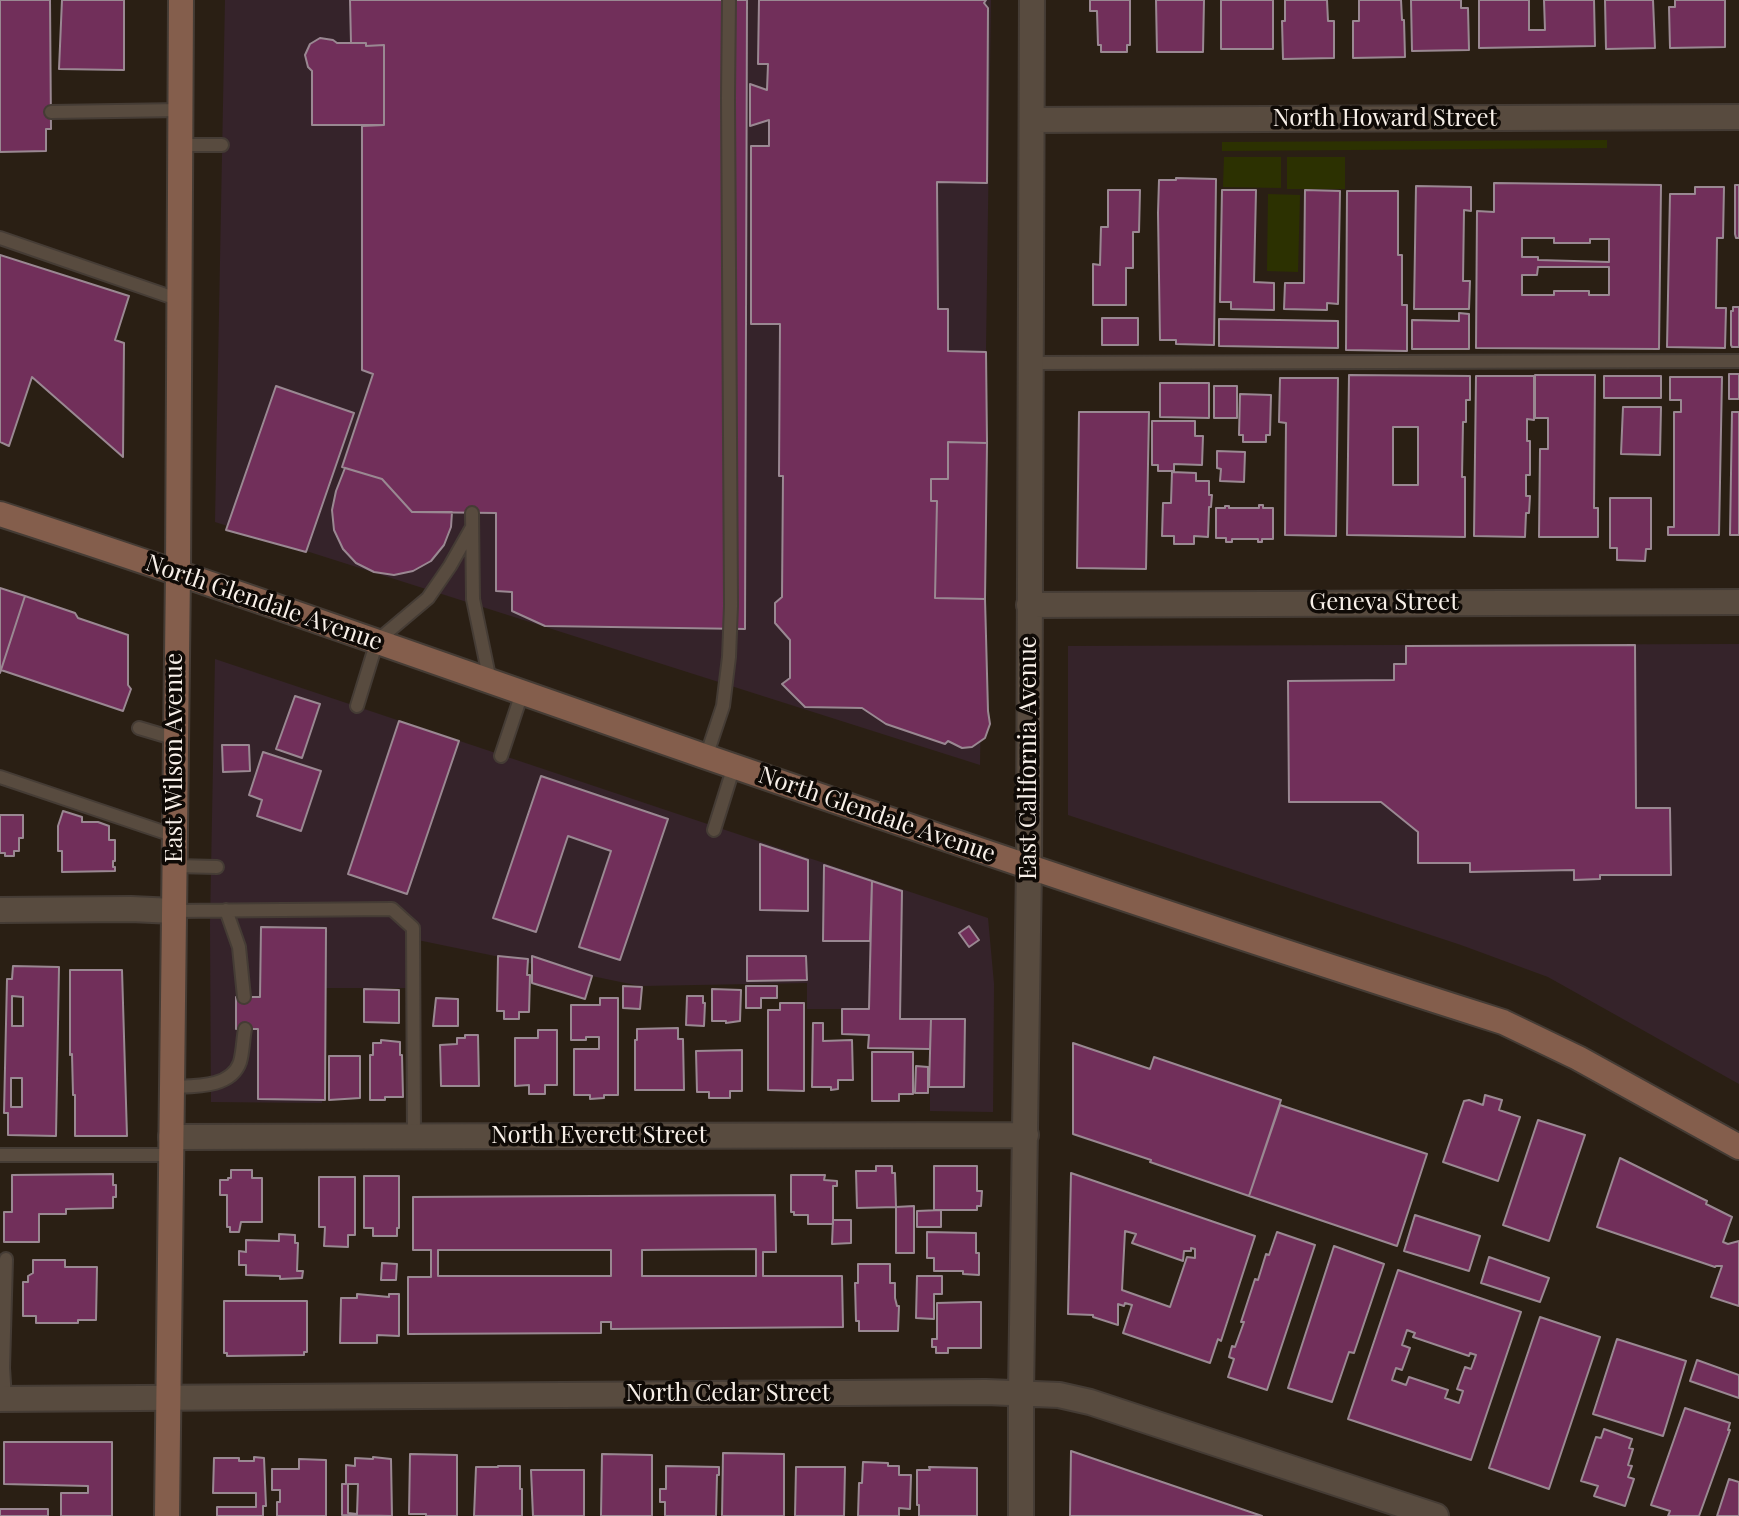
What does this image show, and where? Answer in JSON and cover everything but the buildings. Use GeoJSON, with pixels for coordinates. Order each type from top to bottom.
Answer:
{"type":"FeatureCollection","features":[{"type":"Feature","properties":{"kind":"main road","name":"East Wilson Avenue"},"geometry":{"type":"LineString","coordinates":[[167,1516],[181,0]]}},
{"type":"Feature","properties":{"kind":"main road","name":"North Glendale Avenue"},"geometry":{"type":"LineString","coordinates":[[0,514],[178,572],[1029,867],[1503,1022],[1578,1058],[1739,1144]]}},
{"type":"Feature","properties":{"kind":"street","name":"East California Avenue"},"geometry":{"type":"LineString","coordinates":[[1021,1516],[1029,867],[1032,0]]}},
{"type":"Feature","properties":{"kind":"street","name":"North Howard Street"},"geometry":{"type":"LineString","coordinates":[[1032,120],[1739,117]]}},
{"type":"Feature","properties":{"kind":"street","name":"Geneva Street"},"geometry":{"type":"LineString","coordinates":[[1029,605],[1739,602]]}},
{"type":"Feature","properties":{"kind":"street"},"geometry":{"type":"LineString","coordinates":[[0,910],[174,911]]}},
{"type":"Feature","properties":{"kind":"street","name":"North Everett Street"},"geometry":{"type":"LineString","coordinates":[[171,1146],[414,1136],[1026,1135]]}},
{"type":"Feature","properties":{"kind":"street","name":"North Cedar Street"},"geometry":{"type":"LineString","coordinates":[[3,1399],[1021,1392],[1059,1395],[1090,1402],[1436,1516]]}},
{"type":"Feature","properties":{"kind":"lane"},"geometry":{"type":"LineString","coordinates":[[706,757],[723,706],[731,606],[729,0]]}},
{"type":"Feature","properties":{"kind":"lane"},"geometry":{"type":"LineString","coordinates":[[51,112],[181,110]]}},
{"type":"Feature","properties":{"kind":"lane"},"geometry":{"type":"LineString","coordinates":[[181,145],[222,145]]}},
{"type":"Feature","properties":{"kind":"lane"},"geometry":{"type":"LineString","coordinates":[[0,238],[180,300]]}},
{"type":"Feature","properties":{"kind":"lane"},"geometry":{"type":"LineString","coordinates":[[1032,363],[1739,361]]}},
{"type":"Feature","properties":{"kind":"lane"},"geometry":{"type":"LineString","coordinates":[[472,513],[473,599],[490,681]]}},
{"type":"Feature","properties":{"kind":"lane"},"geometry":{"type":"LineString","coordinates":[[357,706],[377,641],[428,598],[471,529]]}},
{"type":"Feature","properties":{"kind":"lane"},"geometry":{"type":"LineString","coordinates":[[501,756],[522,693]]}},
{"type":"Feature","properties":{"kind":"lane"},"geometry":{"type":"LineString","coordinates":[[139,728],[176,739]]}},
{"type":"Feature","properties":{"kind":"lane"},"geometry":{"type":"LineString","coordinates":[[714,830],[734,766]]}},
{"type":"Feature","properties":{"kind":"lane"},"geometry":{"type":"LineString","coordinates":[[0,777],[175,836]]}},
{"type":"Feature","properties":{"kind":"lane"},"geometry":{"type":"LineString","coordinates":[[175,866],[217,867]]}},
{"type":"Feature","properties":{"kind":"lane"},"geometry":{"type":"LineString","coordinates":[[174,911],[392,909],[413,928],[414,1136]]}},
{"type":"Feature","properties":{"kind":"lane"},"geometry":{"type":"LineString","coordinates":[[226,910],[239,947],[244,997]]}},
{"type":"Feature","properties":{"kind":"lane"},"geometry":{"type":"LineString","coordinates":[[172,1087],[201,1086],[228,1079],[240,1063],[245,1029]]}},
{"type":"Feature","properties":{"kind":"lane"},"geometry":{"type":"LineString","coordinates":[[0,1155],[171,1146]]}},
{"type":"Feature","properties":{"kind":"lane"},"geometry":{"type":"LineString","coordinates":[[3,1399],[6,1259]]}},
{"type":"Feature","properties":{"kind":"shaded area"},"geometry":{"type":"Polygon","coordinates":[[[225,0],[991,0],[980,765],[215,522],[225,0]]]}},
{"type":"Feature","properties":{"kind":"shaded area"},"geometry":{"type":"Polygon","coordinates":[[[1739,644],[1739,1084],[1548,977],[1461,945],[1068,815],[1068,646],[1739,644]]]}},
{"type":"Feature","properties":{"kind":"shaded area"},"geometry":{"type":"Polygon","coordinates":[[[215,659],[988,918],[994,984],[993,1112],[930,1111],[930,1049],[868,1048],[869,1009],[807,1009],[807,983],[640,986],[408,938],[408,988],[326,988],[322,1103],[211,1102],[210,924],[215,659]]]}},
{"type":"Feature","properties":{"kind":"green space"},"geometry":{"type":"Polygon","coordinates":[[[1607,140],[1607,148],[1222,151],[1222,142],[1607,140]]]}},
{"type":"Feature","properties":{"kind":"green space"},"geometry":{"type":"Polygon","coordinates":[[[1224,157],[1281,157],[1281,188],[1223,187],[1224,157]]]}},
{"type":"Feature","properties":{"kind":"green space"},"geometry":{"type":"Polygon","coordinates":[[[1287,157],[1345,157],[1345,189],[1287,189],[1287,157]]]}},
{"type":"Feature","properties":{"kind":"green space"},"geometry":{"type":"Polygon","coordinates":[[[1268,194],[1300,195],[1298,272],[1267,271],[1268,194]]]}}]}
